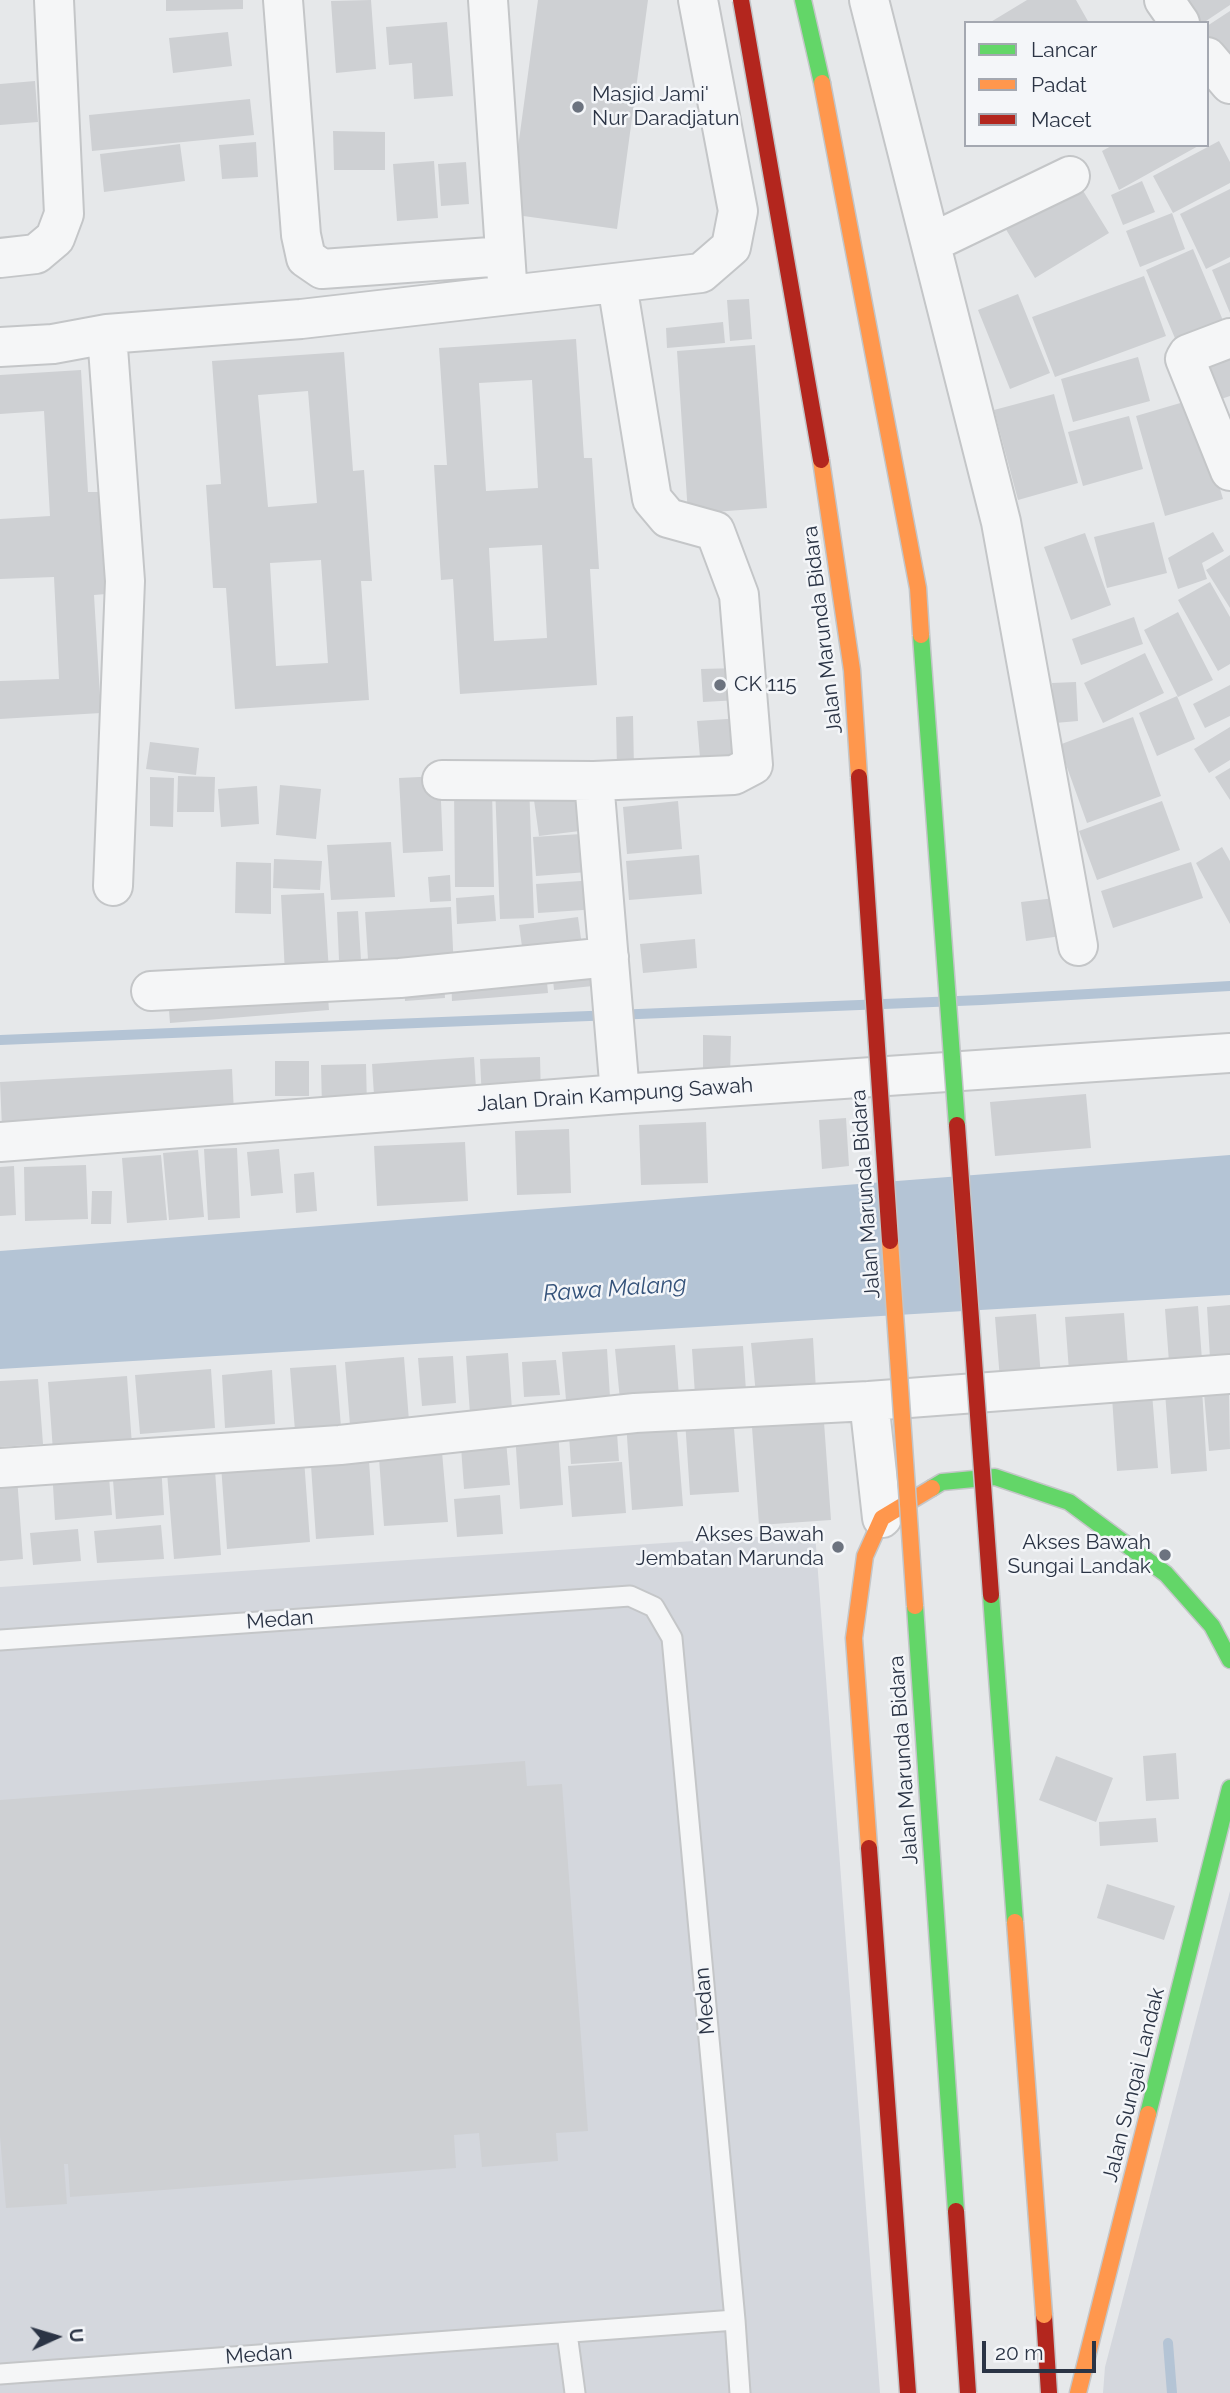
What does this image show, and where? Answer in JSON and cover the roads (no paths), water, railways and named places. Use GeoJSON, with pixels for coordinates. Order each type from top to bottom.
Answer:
{"type":"FeatureCollection","features":[{"type":"Feature","properties":{"kind":"main road","name":"Jalan Marunda Bidara"},"geometry":{"type":"LineString","coordinates":[[741,0],[829,504],[852,670],[968,2393]]}},
{"type":"Feature","properties":{"kind":"main road"},"geometry":{"type":"LineString","coordinates":[[803,0],[822,83],[918,588],[1049,2393]]}},
{"type":"Feature","properties":{"kind":"main road"},"geometry":{"type":"LineString","coordinates":[[908,2393],[854,1638],[865,1556],[883,1518],[942,1482],[995,1477],[1069,1502],[1166,1574],[1212,1626],[1230,1660]]}},
{"type":"Feature","properties":{"kind":"main road","name":"Jalan Sungai Landak"},"geometry":{"type":"LineString","coordinates":[[1078,2393],[1230,1788]]}},
{"type":"Feature","properties":{"kind":"street"},"geometry":{"type":"LineString","coordinates":[[0,258],[36,254],[55,238],[65,214],[54,0]]}},
{"type":"Feature","properties":{"kind":"street"},"geometry":{"type":"LineString","coordinates":[[283,0],[301,235],[306,258],[322,269],[505,256]]}},
{"type":"Feature","properties":{"kind":"street"},"geometry":{"type":"LineString","coordinates":[[488,0],[508,296]]}},
{"type":"Feature","properties":{"kind":"street"},"geometry":{"type":"LineString","coordinates":[[0,347],[53,344],[107,334],[301,319],[701,273],[731,247],[738,211],[698,0]]}},
{"type":"Feature","properties":{"kind":"street"},"geometry":{"type":"LineString","coordinates":[[869,0],[1002,522],[1078,946]]}},
{"type":"Feature","properties":{"kind":"street"},"geometry":{"type":"LineString","coordinates":[[1164,0],[1179,21]]}},
{"type":"Feature","properties":{"kind":"street"},"geometry":{"type":"LineString","coordinates":[[1209,59],[1230,83]]}},
{"type":"Feature","properties":{"kind":"street"},"geometry":{"type":"LineString","coordinates":[[931,243],[1070,176]]}},
{"type":"Feature","properties":{"kind":"street"},"geometry":{"type":"LineString","coordinates":[[442,780],[594,781],[734,775],[752,765],[739,595],[715,531],[668,518],[652,499],[617,284]]}},
{"type":"Feature","properties":{"kind":"street"},"geometry":{"type":"LineString","coordinates":[[107,334],[125,581],[113,886]]}},
{"type":"Feature","properties":{"kind":"street"},"geometry":{"type":"LineString","coordinates":[[1228,459],[1185,359],[1188,354],[1230,338]]}},
{"type":"Feature","properties":{"kind":"street"},"geometry":{"type":"LineString","coordinates":[[594,781],[620,1094]]}},
{"type":"Feature","properties":{"kind":"street"},"geometry":{"type":"LineString","coordinates":[[151,991],[610,968]]}},
{"type":"Feature","properties":{"kind":"street","name":"Jalan Drain Kampung Sawah"},"geometry":{"type":"LineString","coordinates":[[0,1142],[620,1094],[1230,1053]]}},
{"type":"Feature","properties":{"kind":"street"},"geometry":{"type":"LineString","coordinates":[[0,1468],[340,1445],[635,1413],[869,1401],[1230,1374]]}},
{"type":"Feature","properties":{"kind":"street"},"geometry":{"type":"LineString","coordinates":[[989,1393],[995,1477]]}},
{"type":"Feature","properties":{"kind":"street"},"geometry":{"type":"LineString","coordinates":[[869,1401],[883,1518]]}},
{"type":"Feature","properties":{"kind":"lane","name":"Medan"},"geometry":{"type":"LineString","coordinates":[[0,1640],[630,1597],[654,1607],[672,1638],[735,2320],[0,2374]]}},
{"type":"Feature","properties":{"kind":"lane"},"geometry":{"type":"LineString","coordinates":[[735,2320],[740,2393]]}},
{"type":"Feature","properties":{"kind":"lane"},"geometry":{"type":"LineString","coordinates":[[567,2333],[575,2393]]}},
{"type":"Feature","properties":{"kind":"water","name":"Rawa Malang"},"geometry":{"type":"Polygon","coordinates":[[[1230,1155],[1230,1295],[0,1369],[0,1251],[1230,1155]]]}},
{"type":"Feature","properties":{"kind":"waterway"},"geometry":{"type":"LineString","coordinates":[[0,1040],[982,1000],[1230,986]]}},
{"type":"Feature","properties":{"kind":"waterway"},"geometry":{"type":"LineString","coordinates":[[1168,2343],[1172,2393]]}},
{"type":"Feature","properties":{"kind":"place","name":"Masjid Jami' Nur Daradjatun"},"geometry":{"type":"Point","coordinates":[578,107]}},
{"type":"Feature","properties":{"kind":"place","name":"CK 115"},"geometry":{"type":"Point","coordinates":[720,685]}},
{"type":"Feature","properties":{"kind":"place","name":"Akses Bawah Jembatan Marunda"},"geometry":{"type":"Point","coordinates":[838,1547]}},
{"type":"Feature","properties":{"kind":"place","name":"Akses Bawah Sungai Landak"},"geometry":{"type":"Point","coordinates":[1165,1555]}}]}
